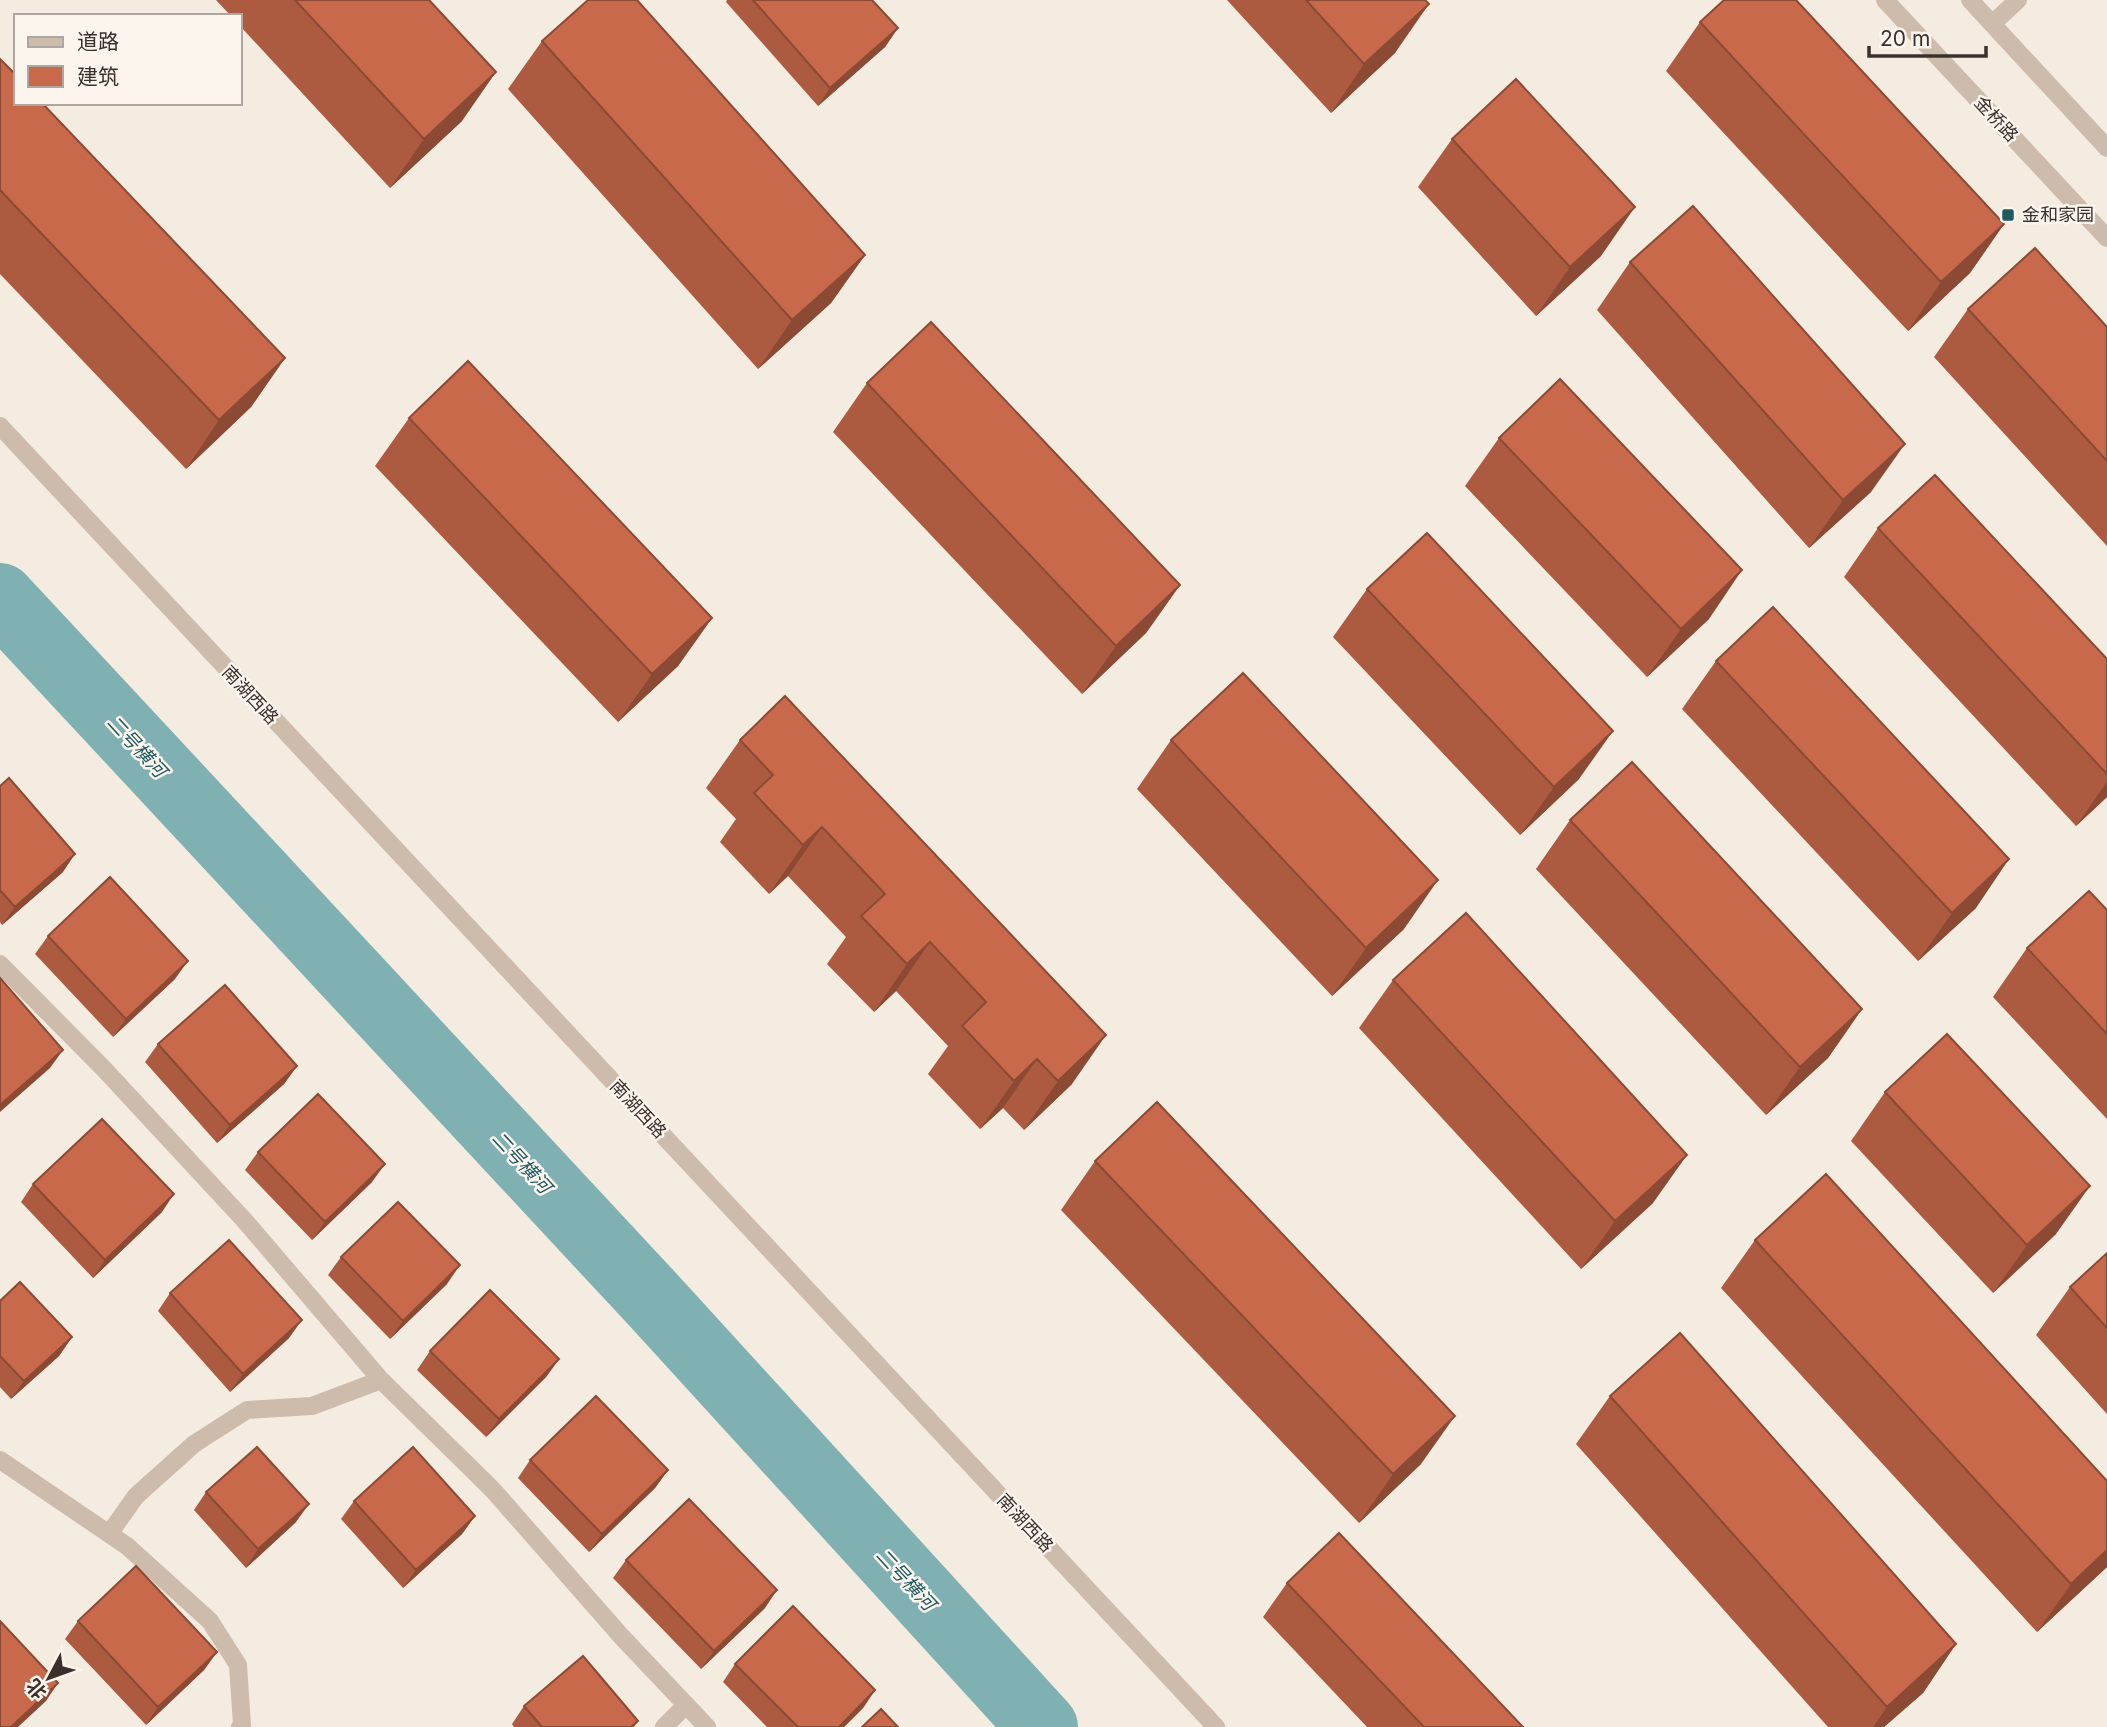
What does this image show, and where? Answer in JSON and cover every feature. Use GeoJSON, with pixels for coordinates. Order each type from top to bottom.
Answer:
{"type":"FeatureCollection","features":[{"type":"Feature","properties":{"kind":"street","name":"金桥路"},"geometry":{"type":"LineString","coordinates":[[1885,0],[2107,238]]}},
{"type":"Feature","properties":{"kind":"street"},"geometry":{"type":"LineString","coordinates":[[1970,0],[2107,148]]}},
{"type":"Feature","properties":{"kind":"street"},"geometry":{"type":"LineString","coordinates":[[1992,24],[2018,0]]}},
{"type":"Feature","properties":{"kind":"street","name":"南湖西路"},"geometry":{"type":"LineString","coordinates":[[0,426],[1216,1727]]}},
{"type":"Feature","properties":{"kind":"street"},"geometry":{"type":"LineString","coordinates":[[0,964],[104,1069],[245,1221],[381,1380],[492,1489],[621,1636],[707,1727]]}},
{"type":"Feature","properties":{"kind":"street"},"geometry":{"type":"LineString","coordinates":[[109,1534],[136,1496],[185,1453],[247,1410],[312,1406],[381,1380]]}},
{"type":"Feature","properties":{"kind":"street"},"geometry":{"type":"LineString","coordinates":[[0,1460],[127,1546],[210,1621],[238,1665],[240,1727]]}},
{"type":"Feature","properties":{"kind":"street"},"geometry":{"type":"LineString","coordinates":[[664,1727],[686,1705]]}},
{"type":"Feature","properties":{"kind":"building"},"geometry":{"type":"Polygon","coordinates":[[[295,0],[429,0],[496,72],[424,139],[295,0]]]}},
{"type":"Feature","properties":{"kind":"building"},"geometry":{"type":"Polygon","coordinates":[[[588,0],[637,0],[865,255],[792,320],[542,41],[588,0]]]}},
{"type":"Feature","properties":{"kind":"building"},"geometry":{"type":"Polygon","coordinates":[[[753,0],[872,0],[898,28],[830,88],[753,0]]]}},
{"type":"Feature","properties":{"kind":"building"},"geometry":{"type":"Polygon","coordinates":[[[1306,0],[1425,0],[1429,4],[1364,64],[1306,0]]]}},
{"type":"Feature","properties":{"kind":"building"},"geometry":{"type":"Polygon","coordinates":[[[1724,0],[1796,0],[2004,224],[1941,282],[1700,22],[1724,0]]]}},
{"type":"Feature","properties":{"kind":"building"},"geometry":{"type":"Polygon","coordinates":[[[0,59],[14,73],[14,105],[44,105],[285,358],[219,420],[0,190],[0,59]]]}},
{"type":"Feature","properties":{"kind":"building"},"geometry":{"type":"Polygon","coordinates":[[[1516,79],[1635,207],[1570,267],[1452,139],[1516,79]]]}},
{"type":"Feature","properties":{"kind":"building"},"geometry":{"type":"Polygon","coordinates":[[[1693,206],[1905,444],[1843,500],[1630,262],[1693,206]]]}},
{"type":"Feature","properties":{"kind":"building"},"geometry":{"type":"Polygon","coordinates":[[[2035,248],[2107,327],[2107,461],[1968,309],[2035,248]]]}},
{"type":"Feature","properties":{"kind":"building"},"geometry":{"type":"Polygon","coordinates":[[[931,322],[1180,585],[1116,646],[867,383],[931,322]]]}},
{"type":"Feature","properties":{"kind":"building"},"geometry":{"type":"Polygon","coordinates":[[[468,361],[712,618],[652,674],[409,418],[468,361]]]}},
{"type":"Feature","properties":{"kind":"building"},"geometry":{"type":"Polygon","coordinates":[[[1560,379],[1742,570],[1681,629],[1499,438],[1560,379]]]}},
{"type":"Feature","properties":{"kind":"building"},"geometry":{"type":"Polygon","coordinates":[[[1935,475],[2107,659],[2107,774],[1878,528],[1935,475]]]}},
{"type":"Feature","properties":{"kind":"building"},"geometry":{"type":"Polygon","coordinates":[[[1427,533],[1613,731],[1554,787],[1367,589],[1427,533]]]}},
{"type":"Feature","properties":{"kind":"building"},"geometry":{"type":"Polygon","coordinates":[[[1773,607],[2009,859],[1952,913],[1716,661],[1773,607]]]}},
{"type":"Feature","properties":{"kind":"building"},"geometry":{"type":"Polygon","coordinates":[[[1243,673],[1438,880],[1366,948],[1171,740],[1243,673]]]}},
{"type":"Feature","properties":{"kind":"building"},"geometry":{"type":"Polygon","coordinates":[[[785,696],[1106,1035],[1058,1081],[1037,1059],[1014,1081],[962,1026],[986,1002],[930,942],[907,964],[861,916],[885,894],[822,827],[803,845],[754,793],[773,775],[740,740],[785,696]]]}},
{"type":"Feature","properties":{"kind":"building"},"geometry":{"type":"Polygon","coordinates":[[[1632,762],[1862,1009],[1800,1067],[1570,820],[1632,762]]]}},
{"type":"Feature","properties":{"kind":"building"},"geometry":{"type":"Polygon","coordinates":[[[9,778],[75,854],[15,907],[0,890],[0,786],[9,778]]]}},
{"type":"Feature","properties":{"kind":"building"},"geometry":{"type":"Polygon","coordinates":[[[110,877],[188,961],[126,1019],[48,936],[110,877]]]}},
{"type":"Feature","properties":{"kind":"building"},"geometry":{"type":"Polygon","coordinates":[[[2089,891],[2107,910],[2107,1034],[2027,948],[2089,891]]]}},
{"type":"Feature","properties":{"kind":"building"},"geometry":{"type":"Polygon","coordinates":[[[1466,913],[1687,1155],[1615,1221],[1393,980],[1466,913]]]}},
{"type":"Feature","properties":{"kind":"building"},"geometry":{"type":"Polygon","coordinates":[[[0,978],[63,1050],[0,1105],[0,978]]]}},
{"type":"Feature","properties":{"kind":"building"},"geometry":{"type":"Polygon","coordinates":[[[225,985],[297,1066],[230,1125],[158,1044],[225,985]]]}},
{"type":"Feature","properties":{"kind":"building"},"geometry":{"type":"Polygon","coordinates":[[[1947,1034],[2090,1186],[2027,1245],[1885,1092],[1947,1034]]]}},
{"type":"Feature","properties":{"kind":"building"},"geometry":{"type":"Polygon","coordinates":[[[318,1094],[385,1164],[325,1222],[258,1152],[318,1094]]]}},
{"type":"Feature","properties":{"kind":"building"},"geometry":{"type":"Polygon","coordinates":[[[1157,1102],[1455,1416],[1393,1474],[1095,1161],[1157,1102]]]}},
{"type":"Feature","properties":{"kind":"building"},"geometry":{"type":"Polygon","coordinates":[[[102,1119],[174,1194],[105,1260],[33,1184],[102,1119]]]}},
{"type":"Feature","properties":{"kind":"building"},"geometry":{"type":"Polygon","coordinates":[[[1826,1174],[2107,1481],[2107,1550],[2071,1584],[1755,1240],[1826,1174]]]}},
{"type":"Feature","properties":{"kind":"building"},"geometry":{"type":"Polygon","coordinates":[[[398,1202],[460,1265],[403,1321],[341,1257],[398,1202]]]}},
{"type":"Feature","properties":{"kind":"building"},"geometry":{"type":"Polygon","coordinates":[[[229,1240],[302,1320],[243,1374],[170,1293],[229,1240]]]}},
{"type":"Feature","properties":{"kind":"building"},"geometry":{"type":"Polygon","coordinates":[[[2107,1253],[2107,1328],[2070,1287],[2107,1253]]]}},
{"type":"Feature","properties":{"kind":"building"},"geometry":{"type":"Polygon","coordinates":[[[20,1282],[72,1337],[24,1381],[0,1356],[0,1301],[20,1282]]]}},
{"type":"Feature","properties":{"kind":"building"},"geometry":{"type":"Polygon","coordinates":[[[490,1290],[559,1359],[499,1419],[430,1351],[490,1290]]]}},
{"type":"Feature","properties":{"kind":"building"},"geometry":{"type":"Polygon","coordinates":[[[1680,1333],[1956,1644],[1887,1707],[1610,1396],[1680,1333]]]}},
{"type":"Feature","properties":{"kind":"building"},"geometry":{"type":"Polygon","coordinates":[[[596,1396],[668,1470],[602,1534],[530,1460],[596,1396]]]}},
{"type":"Feature","properties":{"kind":"building"},"geometry":{"type":"Polygon","coordinates":[[[257,1447],[309,1504],[258,1549],[206,1492],[257,1447]]]}},
{"type":"Feature","properties":{"kind":"building"},"geometry":{"type":"Polygon","coordinates":[[[413,1447],[475,1516],[416,1570],[354,1501],[413,1447]]]}},
{"type":"Feature","properties":{"kind":"building"},"geometry":{"type":"Polygon","coordinates":[[[689,1499],[777,1590],[714,1651],[626,1560],[689,1499]]]}},
{"type":"Feature","properties":{"kind":"building"},"geometry":{"type":"Polygon","coordinates":[[[1339,1533],[1523,1727],[1424,1727],[1287,1583],[1339,1533]]]}},
{"type":"Feature","properties":{"kind":"building"},"geometry":{"type":"Polygon","coordinates":[[[136,1566],[217,1652],[158,1707],[78,1621],[136,1566]]]}},
{"type":"Feature","properties":{"kind":"building"},"geometry":{"type":"Polygon","coordinates":[[[793,1606],[875,1690],[839,1727],[798,1727],[735,1664],[793,1606]]]}},
{"type":"Feature","properties":{"kind":"building"},"geometry":{"type":"Polygon","coordinates":[[[0,1621],[58,1683],[11,1727],[0,1727],[0,1621]]]}},
{"type":"Feature","properties":{"kind":"building"},"geometry":{"type":"Polygon","coordinates":[[[583,1656],[638,1721],[631,1727],[542,1727],[524,1706],[583,1656]]]}},
{"type":"Feature","properties":{"kind":"building"},"geometry":{"type":"Polygon","coordinates":[[[881,1709],[898,1727],[862,1727],[881,1709]]]}},
{"type":"Feature","properties":{"kind":"waterway","name":"二号横河"},"geometry":{"type":"LineString","coordinates":[[0,598],[656,1303],[1043,1727]]}},
{"type":"Feature","properties":{"kind":"place","name":"金和家园"},"geometry":{"type":"Point","coordinates":[2008,215]}}]}
